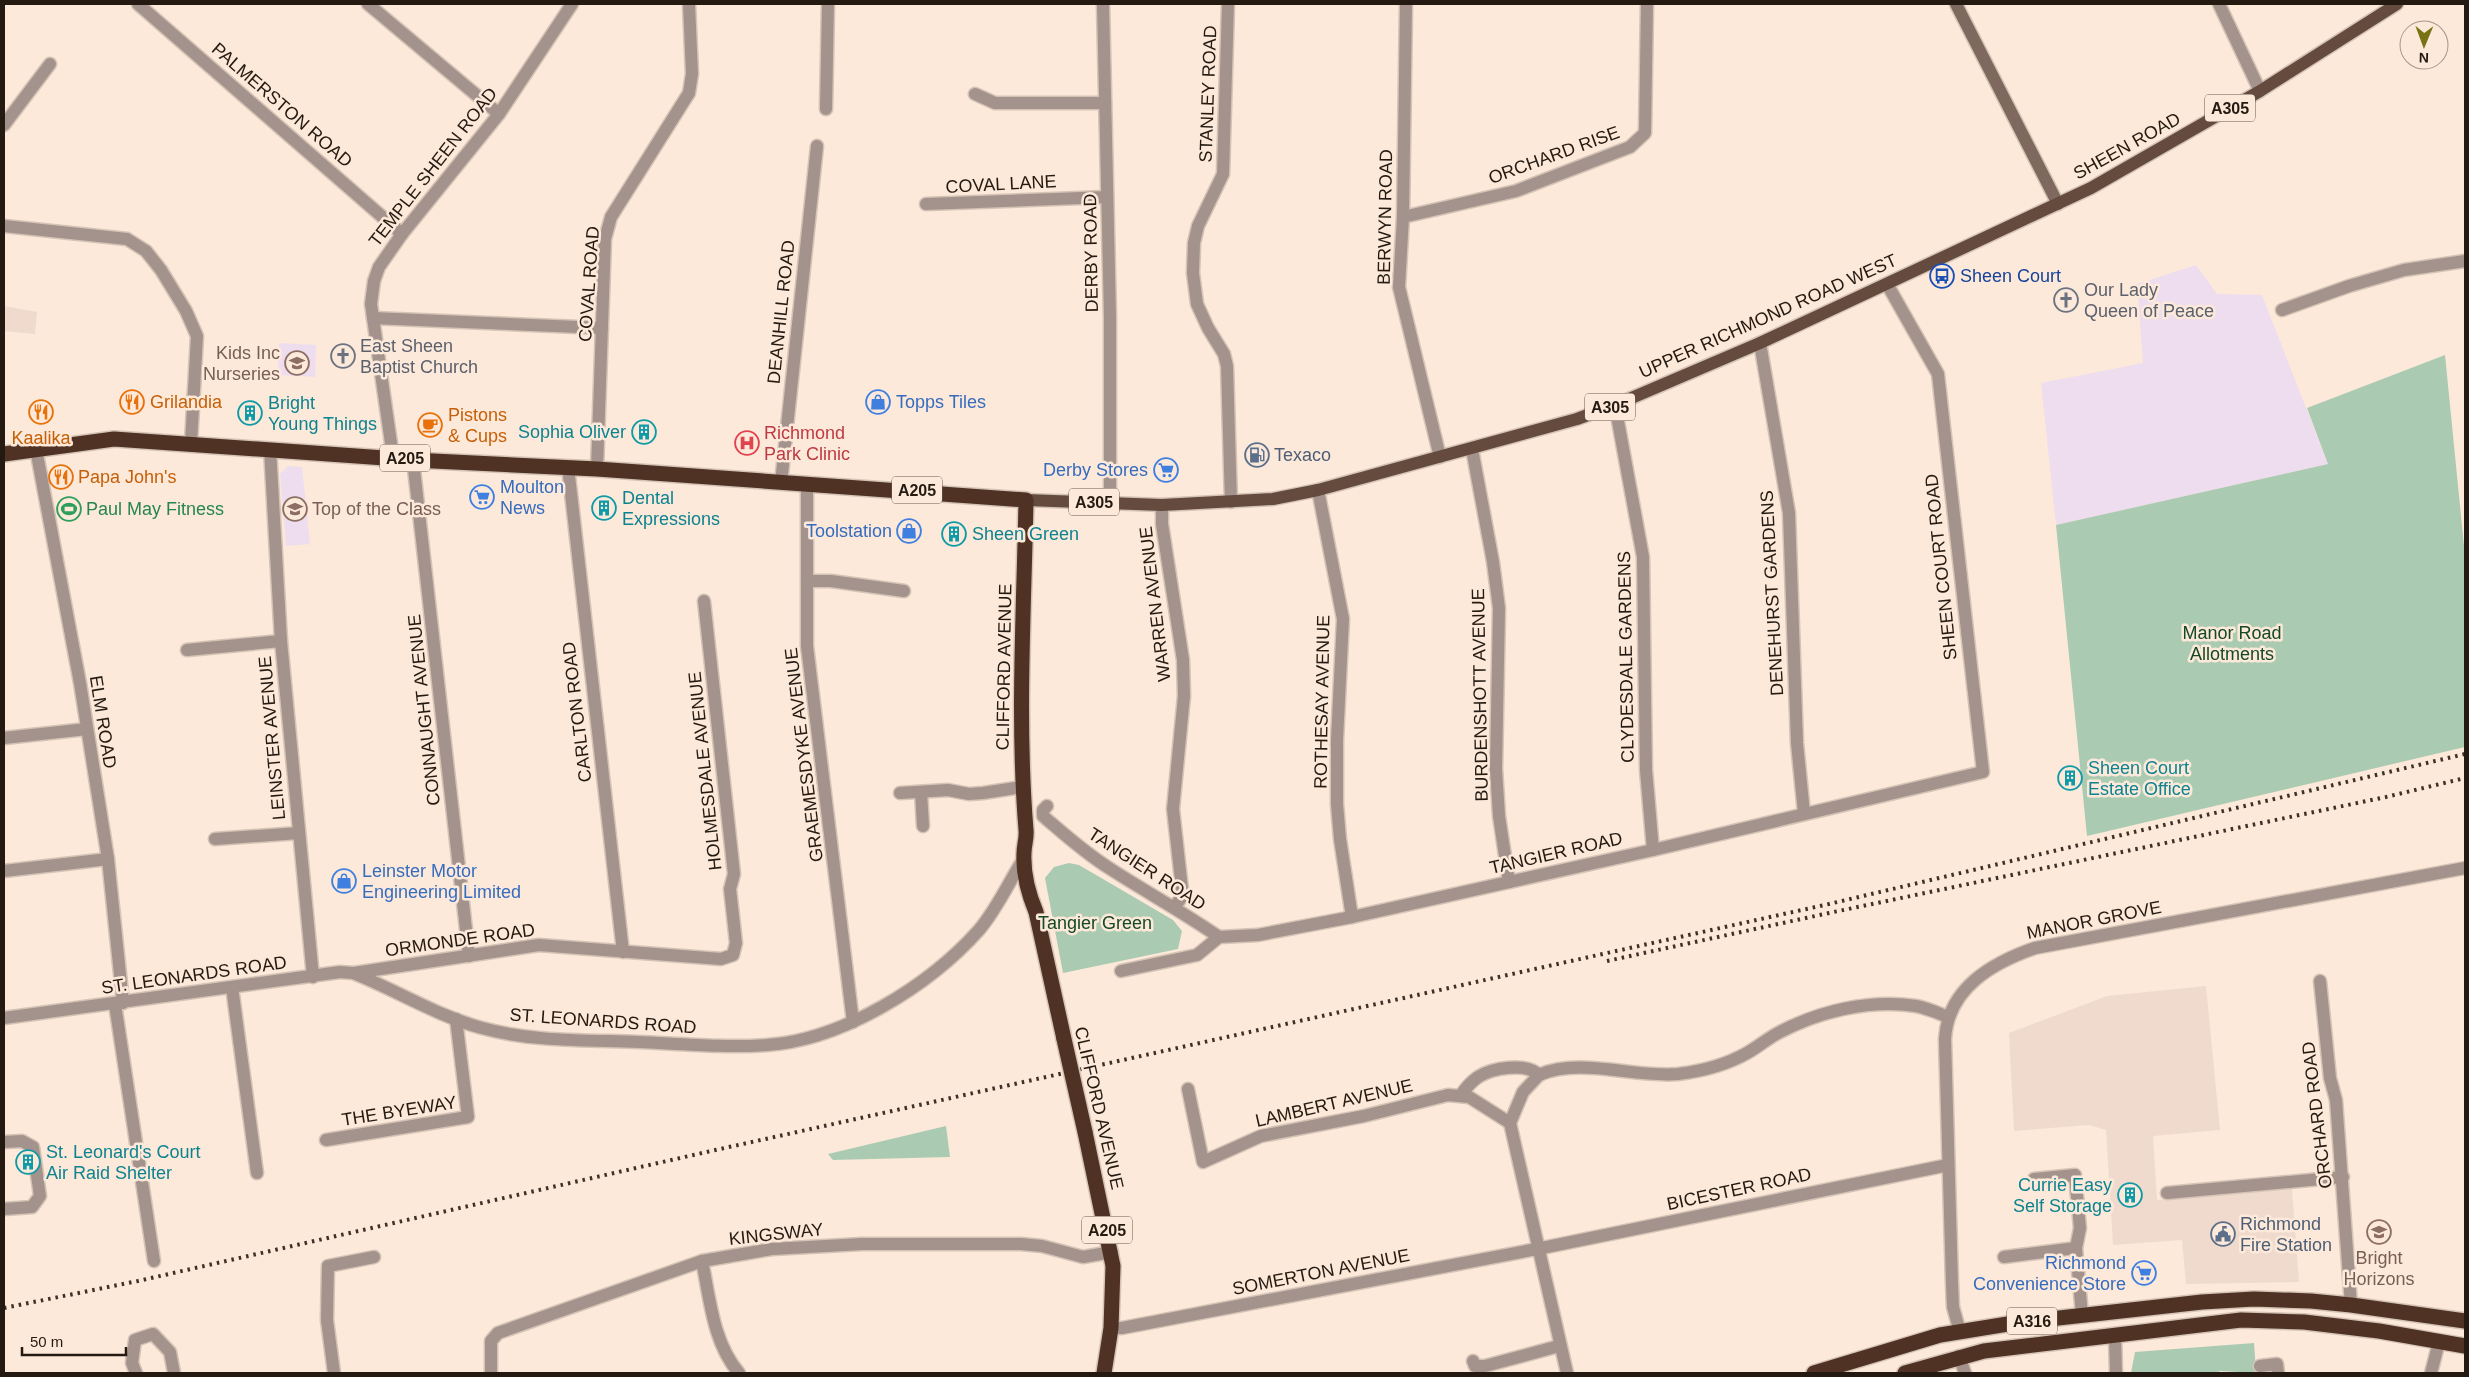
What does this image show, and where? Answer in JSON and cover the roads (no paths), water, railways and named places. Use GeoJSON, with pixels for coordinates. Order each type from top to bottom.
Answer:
{"type":"FeatureCollection","features":[{"type":"Feature","properties":{"kind":"highway","name":"UPPER RICHMOND ROAD WEST"},"geometry":{"type":"LineString","coordinates":[[4,454],[114,439],[393,457],[414,460],[568,467],[1026,500]]}},
{"type":"Feature","properties":{"kind":"highway","name":"CLIFFORD AVENUE"},"geometry":{"type":"LineString","coordinates":[[1026,500],[1021,666],[1022,787],[1026,834],[1025,862],[1029,894],[1036,912],[1112,1252],[1114,1286],[1111,1328],[1104,1373]]}},
{"type":"Feature","properties":{"kind":"highway","name":"CLIFFORD AVENUE"},"geometry":{"type":"LineString","coordinates":[[1026,834],[1032,852],[1037,884],[1036,912]]}},
{"type":"Feature","properties":{"kind":"highway","name":"A316"},"geometry":{"type":"LineString","coordinates":[[1814,1373],[1940,1335],[2082,1315],[2222,1301],[2284,1300],[2351,1305],[2465,1321]]}},
{"type":"Feature","properties":{"kind":"highway"},"geometry":{"type":"LineString","coordinates":[[2222,1301],[2227,1315],[2242,1320]]}},
{"type":"Feature","properties":{"kind":"highway","name":"A316"},"geometry":{"type":"LineString","coordinates":[[1905,1373],[1959,1356],[1984,1351],[2242,1320],[2314,1323],[2379,1331],[2465,1346]]}},
{"type":"Feature","properties":{"kind":"main road","name":"SHEEN ROAD"},"geometry":{"type":"LineString","coordinates":[[1916,270],[2058,204],[2125,170],[2260,91],[2396,4]]}},
{"type":"Feature","properties":{"kind":"main road","name":"UPPER RICHMOND ROAD WEST"},"geometry":{"type":"LineString","coordinates":[[1026,500],[1162,504],[1231,502],[1273,499],[1318,490],[1577,419],[1615,405],[1760,343],[1916,270]]}},
{"type":"Feature","properties":{"kind":"street","name":"PALMERSTON ROAD"},"geometry":{"type":"LineString","coordinates":[[138,4],[402,234]]}},
{"type":"Feature","properties":{"kind":"street"},"geometry":{"type":"LineString","coordinates":[[368,4],[499,114]]}},
{"type":"Feature","properties":{"kind":"street","name":"TEMPLE SHEEN ROAD"},"geometry":{"type":"LineString","coordinates":[[393,457],[373,318],[374,281],[379,267],[402,234],[499,114],[572,4]]}},
{"type":"Feature","properties":{"kind":"street","name":"COVAL ROAD"},"geometry":{"type":"LineString","coordinates":[[597,469],[606,239],[611,217],[689,93],[692,74],[689,4]]}},
{"type":"Feature","properties":{"kind":"street"},"geometry":{"type":"LineString","coordinates":[[826,108],[828,4]]}},
{"type":"Feature","properties":{"kind":"street","name":"DERBY ROAD"},"geometry":{"type":"LineString","coordinates":[[1103,4],[1110,316],[1110,502]]}},
{"type":"Feature","properties":{"kind":"street","name":"STANLEY ROAD"},"geometry":{"type":"LineString","coordinates":[[1228,4],[1223,174],[1198,226],[1194,243],[1193,273],[1197,304],[1208,328],[1224,354],[1227,366],[1231,502]]}},
{"type":"Feature","properties":{"kind":"street","name":"BERWYN ROAD"},"geometry":{"type":"LineString","coordinates":[[1406,4],[1403,217],[1398,287],[1440,457]]}},
{"type":"Feature","properties":{"kind":"street","name":"ORCHARD RISE"},"geometry":{"type":"LineString","coordinates":[[1403,217],[1516,191],[1630,147],[1645,133],[1647,4]]}},
{"type":"Feature","properties":{"kind":"street"},"geometry":{"type":"LineString","coordinates":[[1956,4],[2058,204]]}},
{"type":"Feature","properties":{"kind":"street"},"geometry":{"type":"LineString","coordinates":[[2219,4],[2260,91]]}},
{"type":"Feature","properties":{"kind":"street"},"geometry":{"type":"LineString","coordinates":[[4,125],[50,64]]}},
{"type":"Feature","properties":{"kind":"street"},"geometry":{"type":"LineString","coordinates":[[975,94],[995,103],[1105,103]]}},
{"type":"Feature","properties":{"kind":"street","name":"DEANHILL ROAD"},"geometry":{"type":"LineString","coordinates":[[781,483],[817,146]]}},
{"type":"Feature","properties":{"kind":"street","name":"COVAL LANE"},"geometry":{"type":"LineString","coordinates":[[926,204],[1107,196]]}},
{"type":"Feature","properties":{"kind":"street"},"geometry":{"type":"LineString","coordinates":[[4,226],[127,239],[146,251],[161,270],[186,311],[197,336],[191,443]]}},
{"type":"Feature","properties":{"kind":"street"},"geometry":{"type":"LineString","coordinates":[[2282,310],[2349,286],[2404,270],[2465,261]]}},
{"type":"Feature","properties":{"kind":"street","name":"SHEEN COURT ROAD"},"geometry":{"type":"LineString","coordinates":[[1887,284],[1938,374],[1983,772],[1899,793]]}},
{"type":"Feature","properties":{"kind":"street"},"geometry":{"type":"LineString","coordinates":[[373,318],[602,328]]}},
{"type":"Feature","properties":{"kind":"street","name":"DENEHURST GARDENS"},"geometry":{"type":"LineString","coordinates":[[1760,343],[1789,513],[1797,744],[1804,813]]}},
{"type":"Feature","properties":{"kind":"street","name":"CLYDESDALE GARDENS"},"geometry":{"type":"LineString","coordinates":[[1615,405],[1643,557],[1646,770],[1653,850]]}},
{"type":"Feature","properties":{"kind":"street","name":"ELM ROAD"},"geometry":{"type":"LineString","coordinates":[[36,449],[87,729],[108,859],[119,1004],[154,1261]]}},
{"type":"Feature","properties":{"kind":"street","name":"LEINSTER AVENUE"},"geometry":{"type":"LineString","coordinates":[[270,449],[281,641],[313,976]]}},
{"type":"Feature","properties":{"kind":"street","name":"BURDENSHOTT AVENUE"},"geometry":{"type":"LineString","coordinates":[[1472,449],[1499,600],[1496,769],[1499,816],[1509,882]]}},
{"type":"Feature","properties":{"kind":"street","name":"CONNAUGHT AVENUE"},"geometry":{"type":"LineString","coordinates":[[414,460],[469,956]]}},
{"type":"Feature","properties":{"kind":"street","name":"CARLTON ROAD"},"geometry":{"type":"LineString","coordinates":[[568,467],[577,560],[623,952]]}},
{"type":"Feature","properties":{"kind":"street","name":"GRAEMESDYKE AVENUE"},"geometry":{"type":"LineString","coordinates":[[807,483],[807,646],[853,1022]]}},
{"type":"Feature","properties":{"kind":"street","name":"ROTHESAY AVENUE"},"geometry":{"type":"LineString","coordinates":[[1318,490],[1343,619],[1337,740],[1337,804],[1340,839],[1352,917]]}},
{"type":"Feature","properties":{"kind":"street","name":"WARREN AVENUE"},"geometry":{"type":"LineString","coordinates":[[1162,504],[1162,524],[1183,660],[1184,696],[1174,809],[1182,897],[1175,906]]}},
{"type":"Feature","properties":{"kind":"street"},"geometry":{"type":"LineString","coordinates":[[808,582],[831,581],[904,591]]}},
{"type":"Feature","properties":{"kind":"street","name":"HOLMESDALE AVENUE"},"geometry":{"type":"LineString","coordinates":[[704,601],[734,874],[730,889],[736,943],[733,955],[721,960]]}},
{"type":"Feature","properties":{"kind":"street","name":"LEINSTER AVENUE"},"geometry":{"type":"LineString","coordinates":[[188,650],[281,641]]}},
{"type":"Feature","properties":{"kind":"street"},"geometry":{"type":"LineString","coordinates":[[4,738],[87,729]]}},
{"type":"Feature","properties":{"kind":"street"},"geometry":{"type":"LineString","coordinates":[[900,793],[948,790],[976,794],[1022,787]]}},
{"type":"Feature","properties":{"kind":"street"},"geometry":{"type":"LineString","coordinates":[[921,792],[923,826]]}},
{"type":"Feature","properties":{"kind":"street","name":"TANGIER ROAD"},"geometry":{"type":"LineString","coordinates":[[1047,806],[1043,810],[1043,816],[1082,849],[1108,868],[1175,906],[1219,937],[1258,935],[1352,917],[1899,793]]}},
{"type":"Feature","properties":{"kind":"street","name":"LEINSTER AVENUE"},"geometry":{"type":"LineString","coordinates":[[215,840],[299,833]]}},
{"type":"Feature","properties":{"kind":"street"},"geometry":{"type":"LineString","coordinates":[[4,871],[108,859]]}},
{"type":"Feature","properties":{"kind":"street","name":"ST. LEONARDS ROAD"},"geometry":{"type":"LineString","coordinates":[[4,1018],[119,1004],[340,972],[354,973],[456,1019],[495,1031],[541,1038],[725,1046],[769,1045],[811,1037],[853,1022],[923,979],[979,930],[998,904],[1021,863],[1025,862]]}},
{"type":"Feature","properties":{"kind":"street","name":"MANOR GROVE"},"geometry":{"type":"LineString","coordinates":[[1960,1332],[1954,1307],[1948,1164],[1946,1039],[1948,1018],[1961,994],[1976,979],[2015,955],[2035,948],[2465,868]]}},
{"type":"Feature","properties":{"kind":"street"},"geometry":{"type":"LineString","coordinates":[[1121,971],[1197,955],[1219,937]]}},
{"type":"Feature","properties":{"kind":"street","name":"ORMONDE ROAD"},"geometry":{"type":"LineString","coordinates":[[354,973],[539,946],[721,960]]}},
{"type":"Feature","properties":{"kind":"street","name":"ORCHARD ROAD"},"geometry":{"type":"LineString","coordinates":[[2320,981],[2330,1078],[2336,1100],[2351,1305]]}},
{"type":"Feature","properties":{"kind":"street"},"geometry":{"type":"LineString","coordinates":[[232,987],[257,1174]]}},
{"type":"Feature","properties":{"kind":"street"},"geometry":{"type":"LineString","coordinates":[[1567,1373],[1559,1346],[1510,1123],[1523,1092],[1539,1075],[1552,1069],[1570,1067],[1666,1074],[1711,1068],[1735,1059],[1779,1032],[1823,1014],[1867,1006],[1915,1006],[1948,1018]]}},
{"type":"Feature","properties":{"kind":"street","name":"THE BYEWAY"},"geometry":{"type":"LineString","coordinates":[[326,1140],[468,1117],[456,1019]]}},
{"type":"Feature","properties":{"kind":"street"},"geometry":{"type":"LineString","coordinates":[[1510,1123],[1479,1102],[1461,1095],[1477,1077],[1488,1073],[1529,1068],[1539,1075]]}},
{"type":"Feature","properties":{"kind":"street","name":"LAMBERT AVENUE"},"geometry":{"type":"LineString","coordinates":[[1188,1089],[1203,1162],[1261,1136],[1364,1116],[1448,1095],[1461,1095]]}},
{"type":"Feature","properties":{"kind":"street"},"geometry":{"type":"LineString","coordinates":[[4,1142],[22,1141],[33,1147],[40,1196],[32,1207],[4,1209]]}},
{"type":"Feature","properties":{"kind":"street","name":"BICESTER ROAD"},"geometry":{"type":"LineString","coordinates":[[1537,1249],[1948,1164]]}},
{"type":"Feature","properties":{"kind":"street"},"geometry":{"type":"LineString","coordinates":[[2034,1179],[2075,1175],[2080,1228],[2076,1248],[2082,1315]]}},
{"type":"Feature","properties":{"kind":"street"},"geometry":{"type":"LineString","coordinates":[[2168,1193],[2343,1177]]}},
{"type":"Feature","properties":{"kind":"street","name":"KINGSWAY"},"geometry":{"type":"LineString","coordinates":[[491,1373],[491,1341],[498,1333],[702,1261],[772,1249],[862,1244],[1021,1244],[1042,1246],[1083,1257],[1112,1252]]}},
{"type":"Feature","properties":{"kind":"street"},"geometry":{"type":"LineString","coordinates":[[2004,1257],[2076,1248]]}},
{"type":"Feature","properties":{"kind":"street","name":"SOMERTON AVENUE"},"geometry":{"type":"LineString","coordinates":[[1111,1328],[1122,1328],[1537,1249]]}},
{"type":"Feature","properties":{"kind":"street"},"geometry":{"type":"LineString","coordinates":[[334,1373],[327,1320],[328,1266],[374,1257]]}},
{"type":"Feature","properties":{"kind":"street"},"geometry":{"type":"LineString","coordinates":[[702,1261],[720,1344],[727,1360],[739,1373]]}},
{"type":"Feature","properties":{"kind":"street"},"geometry":{"type":"LineString","coordinates":[[136,1373],[132,1363],[135,1340],[153,1334],[170,1352],[174,1373]]}},
{"type":"Feature","properties":{"kind":"street"},"geometry":{"type":"LineString","coordinates":[[2115,1335],[2116,1373]]}},
{"type":"Feature","properties":{"kind":"street"},"geometry":{"type":"LineString","coordinates":[[2431,1373],[2439,1342]]}},
{"type":"Feature","properties":{"kind":"street"},"geometry":{"type":"LineString","coordinates":[[1473,1361],[1475,1366],[1485,1366],[1559,1346]]}},
{"type":"Feature","properties":{"kind":"street"},"geometry":{"type":"LineString","coordinates":[[1959,1356],[1964,1373]]}},
{"type":"Feature","properties":{"kind":"street"},"geometry":{"type":"LineString","coordinates":[[2260,1366],[2277,1364],[2278,1373]]}},
{"type":"Feature","properties":{"kind":"railway"},"geometry":{"type":"LineString","coordinates":[[4,1308],[138,1281],[711,1151],[1829,904],[2465,754]]}},
{"type":"Feature","properties":{"kind":"railway"},"geometry":{"type":"LineString","coordinates":[[1607,961],[2386,797],[2465,778]]}},
{"type":"Feature","properties":{"kind":"place","name":"Sheen Court"},"geometry":{"type":"Point","coordinates":[1942,276]}},
{"type":"Feature","properties":{"kind":"place","name":"Our Lady Queen of Peace"},"geometry":{"type":"Point","coordinates":[2066,300]}},
{"type":"Feature","properties":{"kind":"place","name":"East Sheen Baptist Church"},"geometry":{"type":"Point","coordinates":[343,356]}},
{"type":"Feature","properties":{"kind":"place","name":"Kids Inc Nurseries"},"geometry":{"type":"Point","coordinates":[297,363]}},
{"type":"Feature","properties":{"kind":"place","name":"Grilandia"},"geometry":{"type":"Point","coordinates":[132,402]}},
{"type":"Feature","properties":{"kind":"place","name":"Topps Tiles"},"geometry":{"type":"Point","coordinates":[878,402]}},
{"type":"Feature","properties":{"kind":"place","name":"Kaalika"},"geometry":{"type":"Point","coordinates":[41,412]}},
{"type":"Feature","properties":{"kind":"place","name":"Bright Young Things"},"geometry":{"type":"Point","coordinates":[250,413]}},
{"type":"Feature","properties":{"kind":"place","name":"Pistons & Cups"},"geometry":{"type":"Point","coordinates":[430,425]}},
{"type":"Feature","properties":{"kind":"place","name":"Sophia Oliver"},"geometry":{"type":"Point","coordinates":[644,432]}},
{"type":"Feature","properties":{"kind":"place","name":"Richmond Park Clinic"},"geometry":{"type":"Point","coordinates":[747,443]}},
{"type":"Feature","properties":{"kind":"place","name":"Texaco"},"geometry":{"type":"Point","coordinates":[1257,455]}},
{"type":"Feature","properties":{"kind":"place","name":"Derby Stores"},"geometry":{"type":"Point","coordinates":[1166,470]}},
{"type":"Feature","properties":{"kind":"place","name":"Papa John's"},"geometry":{"type":"Point","coordinates":[61,477]}},
{"type":"Feature","properties":{"kind":"place","name":"Moulton News"},"geometry":{"type":"Point","coordinates":[482,497]}},
{"type":"Feature","properties":{"kind":"place","name":"Dental Expressions"},"geometry":{"type":"Point","coordinates":[604,508]}},
{"type":"Feature","properties":{"kind":"place","name":"Paul May Fitness"},"geometry":{"type":"Point","coordinates":[69,509]}},
{"type":"Feature","properties":{"kind":"place","name":"Top of the Class"},"geometry":{"type":"Point","coordinates":[295,509]}},
{"type":"Feature","properties":{"kind":"place","name":"Toolstation"},"geometry":{"type":"Point","coordinates":[909,531]}},
{"type":"Feature","properties":{"kind":"place","name":"Sheen Green"},"geometry":{"type":"Point","coordinates":[954,534]}},
{"type":"Feature","properties":{"kind":"place","name":"Sheen Court Estate Office"},"geometry":{"type":"Point","coordinates":[2070,778]}},
{"type":"Feature","properties":{"kind":"place","name":"Leinster Motor Engineering Limited"},"geometry":{"type":"Point","coordinates":[344,881]}},
{"type":"Feature","properties":{"kind":"place","name":"St. Leonard's Court Air Raid Shelter"},"geometry":{"type":"Point","coordinates":[28,1162]}},
{"type":"Feature","properties":{"kind":"place","name":"Currie Easy Self Storage"},"geometry":{"type":"Point","coordinates":[2130,1195]}},
{"type":"Feature","properties":{"kind":"place","name":"Bright Horizons"},"geometry":{"type":"Point","coordinates":[2379,1232]}},
{"type":"Feature","properties":{"kind":"place","name":"Richmond Fire Station"},"geometry":{"type":"Point","coordinates":[2223,1234]}},
{"type":"Feature","properties":{"kind":"place","name":"Richmond Convenience Store"},"geometry":{"type":"Point","coordinates":[2144,1273]}},
{"type":"Feature","properties":{"kind":"park label","name":"Manor Road Allotments"},"geometry":{"type":"Point","coordinates":[2232,643]}},
{"type":"Feature","properties":{"kind":"park label","name":"Tangier Green"},"geometry":{"type":"Point","coordinates":[1095,923]}}]}
